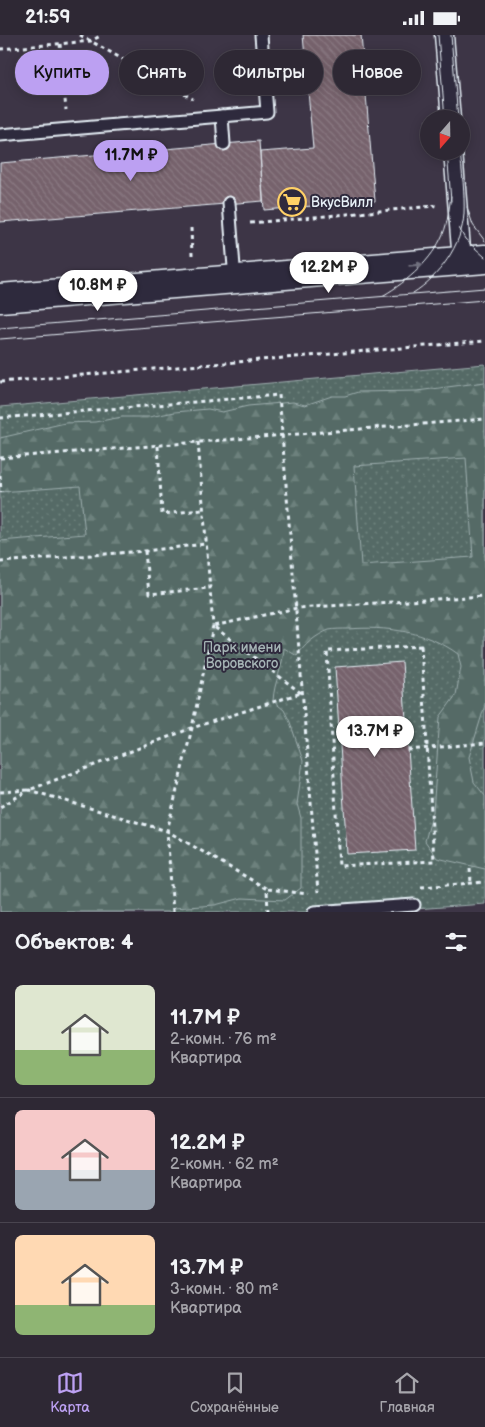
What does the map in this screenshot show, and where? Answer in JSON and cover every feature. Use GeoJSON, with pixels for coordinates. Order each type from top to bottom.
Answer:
{"type":"FeatureCollection","features":[{"type":"Feature","properties":{"kind":"main road"},"geometry":{"type":"LineString","coordinates":[[0,298],[474,260]]}},
{"type":"Feature","properties":{"kind":"street"},"geometry":{"type":"LineString","coordinates":[[444,35],[450,110]]}},
{"type":"Feature","properties":{"kind":"street"},"geometry":{"type":"LineString","coordinates":[[455,160],[474,260]]}},
{"type":"Feature","properties":{"kind":"lane"},"geometry":{"type":"LineString","coordinates":[[0,135],[267,112],[261,35]]}},
{"type":"Feature","properties":{"kind":"lane"},"geometry":{"type":"LineString","coordinates":[[222,116],[224,144]]}},
{"type":"Feature","properties":{"kind":"lane"},"geometry":{"type":"LineString","coordinates":[[229,203],[235,280]]}},
{"type":"Feature","properties":{"kind":"lane"},"geometry":{"type":"LineString","coordinates":[[314,912],[414,905]]}},
{"type":"Feature","properties":{"kind":"path"},"geometry":{"type":"LineString","coordinates":[[80,35],[222,116]]}},
{"type":"Feature","properties":{"kind":"path"},"geometry":{"type":"LineString","coordinates":[[0,49],[91,41],[102,35]]}},
{"type":"Feature","properties":{"kind":"path"},"geometry":{"type":"LineString","coordinates":[[60,44],[67,129]]}},
{"type":"Feature","properties":{"kind":"path"},"geometry":{"type":"LineString","coordinates":[[231,225],[434,206]]}},
{"type":"Feature","properties":{"kind":"path"},"geometry":{"type":"LineString","coordinates":[[0,382],[485,341]]}},
{"type":"Feature","properties":{"kind":"path"},"geometry":{"type":"LineString","coordinates":[[0,419],[279,395],[318,896]]}},
{"type":"Feature","properties":{"kind":"path"},"geometry":{"type":"LineString","coordinates":[[0,458],[485,419]]}},
{"type":"Feature","properties":{"kind":"path"},"geometry":{"type":"LineString","coordinates":[[173,912],[168,831],[213,626],[202,510],[198,442]]}},
{"type":"Feature","properties":{"kind":"path"},"geometry":{"type":"LineString","coordinates":[[158,446],[162,514],[202,510]]}},
{"type":"Feature","properties":{"kind":"path"},"geometry":{"type":"LineString","coordinates":[[0,475],[1,492]]}},
{"type":"Feature","properties":{"kind":"path"},"geometry":{"type":"LineString","coordinates":[[0,562],[145,551],[206,544]]}},
{"type":"Feature","properties":{"kind":"path"},"geometry":{"type":"LineString","coordinates":[[145,551],[149,594],[209,588]]}},
{"type":"Feature","properties":{"kind":"path"},"geometry":{"type":"LineString","coordinates":[[213,626],[297,608],[485,596]]}},
{"type":"Feature","properties":{"kind":"path"},"geometry":{"type":"LineString","coordinates":[[213,626],[301,693]]}},
{"type":"Feature","properties":{"kind":"path"},"geometry":{"type":"LineString","coordinates":[[421,646],[427,749],[434,861],[339,866],[327,651],[421,646]]}},
{"type":"Feature","properties":{"kind":"path"},"geometry":{"type":"LineString","coordinates":[[0,807],[29,790],[192,728],[301,693]]}},
{"type":"Feature","properties":{"kind":"path"},"geometry":{"type":"LineString","coordinates":[[408,750],[485,743]]}},
{"type":"Feature","properties":{"kind":"path"},"geometry":{"type":"LineString","coordinates":[[0,792],[29,790],[168,831],[267,889],[310,895]]}},
{"type":"Feature","properties":{"kind":"path"},"geometry":{"type":"LineString","coordinates":[[470,869],[471,883]]}},
{"type":"Feature","properties":{"kind":"path"},"geometry":{"type":"LineString","coordinates":[[267,889],[268,912]]}},
{"type":"Feature","properties":{"kind":"green space","name":"Парк имени Воровского"},"geometry":{"type":"Polygon","coordinates":[[[485,364],[485,904],[373,912],[0,912],[0,407],[485,364]]]}},
{"type":"Feature","properties":{"kind":"green space","name":"Парк имени Воровского"},"geometry":{"type":"Polygon","coordinates":[[[485,382],[485,705],[469,757],[474,782],[485,796],[485,869],[437,858],[425,841],[433,812],[440,717],[456,695],[461,667],[458,654],[433,640],[405,632],[376,628],[333,629],[324,632],[311,641],[297,656],[284,648],[273,701],[284,710],[290,722],[303,761],[297,804],[301,818],[301,888],[285,900],[242,898],[215,905],[174,908],[174,912],[0,912],[0,541],[85,534],[80,486],[0,492],[0,438],[65,423],[95,422],[122,417],[149,417],[208,409],[222,412],[248,406],[293,402],[305,405],[332,396],[345,396],[358,392],[417,391],[485,382]],[[466,458],[354,466],[361,565],[473,557],[466,458]]]}},
{"type":"Feature","properties":{"kind":"building"},"geometry":{"type":"Polygon","coordinates":[[[303,35],[361,35],[362,50],[333,50],[333,95],[366,95],[375,201],[264,210],[260,152],[313,148],[308,95],[323,95],[323,50],[304,50],[303,35]]]}},
{"type":"Feature","properties":{"kind":"building"},"geometry":{"type":"Polygon","coordinates":[[[259,141],[263,201],[0,222],[0,163],[259,141]]]}},
{"type":"Feature","properties":{"kind":"building"},"geometry":{"type":"Polygon","coordinates":[[[402,662],[415,850],[347,854],[335,667],[402,662]]]}},
{"type":"Feature","properties":{"kind":"tram line"},"geometry":{"type":"LineString","coordinates":[[438,35],[444,110]]}},
{"type":"Feature","properties":{"kind":"tram line"},"geometry":{"type":"LineString","coordinates":[[451,35],[457,110]]}},
{"type":"Feature","properties":{"kind":"tram line"},"geometry":{"type":"LineString","coordinates":[[448,160],[451,201]]}},
{"type":"Feature","properties":{"kind":"tram line"},"geometry":{"type":"LineString","coordinates":[[413,293],[440,269],[448,259],[459,237],[464,214],[461,160]]}},
{"type":"Feature","properties":{"kind":"tram line"},"geometry":{"type":"LineString","coordinates":[[384,295],[402,283],[433,253],[445,229],[451,196]]}},
{"type":"Feature","properties":{"kind":"tram line"},"geometry":{"type":"LineString","coordinates":[[467,207],[473,225],[485,241]]}},
{"type":"Feature","properties":{"kind":"tram line"},"geometry":{"type":"LineString","coordinates":[[459,228],[465,239],[485,257]]}},
{"type":"Feature","properties":{"kind":"tram line"},"geometry":{"type":"LineString","coordinates":[[0,328],[485,288]]}},
{"type":"Feature","properties":{"kind":"tram line"},"geometry":{"type":"LineString","coordinates":[[0,339],[485,300]]}},
{"type":"Feature","properties":{"kind":"place","name":"ВкусВилл"},"geometry":{"type":"Point","coordinates":[292,202]}}]}
